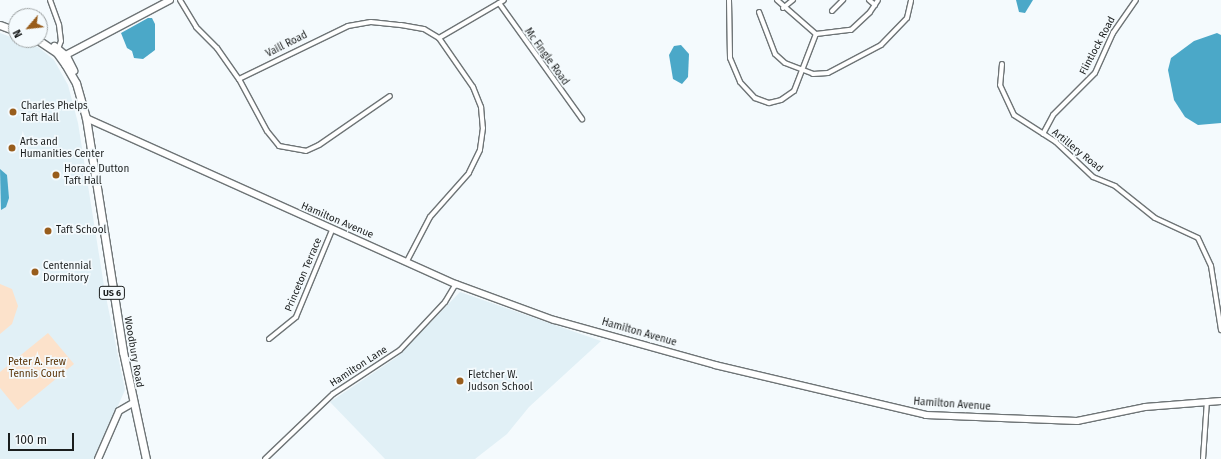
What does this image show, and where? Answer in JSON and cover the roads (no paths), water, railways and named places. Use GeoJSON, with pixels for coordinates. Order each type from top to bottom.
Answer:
{"type":"FeatureCollection","features":[{"type":"Feature","properties":{"kind":"main road","name":"Woodbury Road"},"geometry":{"type":"LineString","coordinates":[[48,45],[58,48],[63,57],[76,83],[86,118],[105,251],[133,403],[146,459]]}},
{"type":"Feature","properties":{"kind":"main road","name":"Woodbury Road"},"geometry":{"type":"LineString","coordinates":[[48,46],[63,57]]}},
{"type":"Feature","properties":{"kind":"street"},"geometry":{"type":"LineString","coordinates":[[50,0],[59,25],[61,41],[58,48]]}},
{"type":"Feature","properties":{"kind":"street"},"geometry":{"type":"LineString","coordinates":[[63,57],[170,0]]}},
{"type":"Feature","properties":{"kind":"street"},"geometry":{"type":"LineString","coordinates":[[180,0],[196,27],[217,48],[239,79],[267,131],[279,146],[291,150],[306,151],[319,145],[390,96]]}},
{"type":"Feature","properties":{"kind":"street"},"geometry":{"type":"LineString","coordinates":[[407,260],[430,216],[469,172],[480,150],[483,128],[481,107],[473,87],[439,38],[504,0]]}},
{"type":"Feature","properties":{"kind":"street"},"geometry":{"type":"LineString","coordinates":[[729,0],[730,58],[740,82],[755,98],[769,103],[781,100],[794,91],[816,34]]}},
{"type":"Feature","properties":{"kind":"street"},"geometry":{"type":"LineString","coordinates":[[777,0],[783,8],[816,34],[851,30],[878,0]]}},
{"type":"Feature","properties":{"kind":"street"},"geometry":{"type":"LineString","coordinates":[[783,8],[793,0]]}},
{"type":"Feature","properties":{"kind":"street"},"geometry":{"type":"LineString","coordinates":[[832,11],[843,0]]}},
{"type":"Feature","properties":{"kind":"street"},"geometry":{"type":"LineString","coordinates":[[868,0],[875,5]]}},
{"type":"Feature","properties":{"kind":"street"},"geometry":{"type":"LineString","coordinates":[[759,12],[775,54],[801,72],[828,73],[881,45],[907,18],[911,0]]}},
{"type":"Feature","properties":{"kind":"street","name":"Flintlock Road"},"geometry":{"type":"LineString","coordinates":[[1043,134],[1053,115],[1095,73],[1113,33],[1136,0]]}},
{"type":"Feature","properties":{"kind":"street","name":"Mc Fingle Road"},"geometry":{"type":"LineString","coordinates":[[499,3],[582,119]]}},
{"type":"Feature","properties":{"kind":"street","name":"Vaill Road"},"geometry":{"type":"LineString","coordinates":[[239,79],[348,26],[371,22],[401,25],[424,29],[439,38]]}},
{"type":"Feature","properties":{"kind":"street","name":"Artillery Road"},"geometry":{"type":"LineString","coordinates":[[1002,64],[1000,85],[1014,115],[1072,155],[1093,176],[1115,186],[1155,218],[1198,238],[1211,266],[1221,330]]}},
{"type":"Feature","properties":{"kind":"street","name":"Hamilton Avenue"},"geometry":{"type":"LineString","coordinates":[[86,118],[332,230],[407,260],[456,284],[554,320],[715,365],[926,415],[1077,421],[1145,407],[1221,401]]}},
{"type":"Feature","properties":{"kind":"street","name":"Princeton Terrace"},"geometry":{"type":"LineString","coordinates":[[269,339],[296,316],[332,230]]}},
{"type":"Feature","properties":{"kind":"street","name":"Hamilton Lane"},"geometry":{"type":"LineString","coordinates":[[265,459],[333,394],[400,350],[445,302],[456,284]]}},
{"type":"Feature","properties":{"kind":"street"},"geometry":{"type":"LineString","coordinates":[[1203,459],[1208,401]]}},
{"type":"Feature","properties":{"kind":"street"},"geometry":{"type":"LineString","coordinates":[[98,459],[118,411],[133,403]]}},
{"type":"Feature","properties":{"kind":"water"},"geometry":{"type":"Polygon","coordinates":[[[1016,0],[1033,0],[1025,13],[1019,12],[1016,0]]]}},
{"type":"Feature","properties":{"kind":"water"},"geometry":{"type":"Polygon","coordinates":[[[148,18],[152,18],[155,24],[155,50],[143,59],[134,58],[132,51],[127,48],[121,33],[148,18]]]}},
{"type":"Feature","properties":{"kind":"water"},"geometry":{"type":"Polygon","coordinates":[[[1217,33],[1221,35],[1221,123],[1198,125],[1185,117],[1174,100],[1168,70],[1171,58],[1194,41],[1217,33]]]}},
{"type":"Feature","properties":{"kind":"water"},"geometry":{"type":"Polygon","coordinates":[[[681,45],[689,54],[688,77],[682,84],[673,79],[669,55],[674,46],[681,45]]]}},
{"type":"Feature","properties":{"kind":"water"},"geometry":{"type":"Polygon","coordinates":[[[0,169],[7,175],[9,198],[6,207],[1,210],[0,169]]]}},
{"type":"Feature","properties":{"kind":"place","name":"Charles Phelps Taft Hall"},"geometry":{"type":"Point","coordinates":[13,112]}},
{"type":"Feature","properties":{"kind":"place","name":"Arts and Humanities Center"},"geometry":{"type":"Point","coordinates":[12,148]}},
{"type":"Feature","properties":{"kind":"place","name":"Horace Dutton Taft Hall"},"geometry":{"type":"Point","coordinates":[56,175]}},
{"type":"Feature","properties":{"kind":"place","name":"Taft School"},"geometry":{"type":"Point","coordinates":[48,231]}},
{"type":"Feature","properties":{"kind":"place","name":"Centennial Dormitory"},"geometry":{"type":"Point","coordinates":[35,272]}},
{"type":"Feature","properties":{"kind":"place","name":"Fletcher W. Judson School"},"geometry":{"type":"Point","coordinates":[460,381]}},
{"type":"Feature","properties":{"kind":"park label","name":"Peter A. Frew Tennis Court"},"geometry":{"type":"Point","coordinates":[37,368]}}]}
